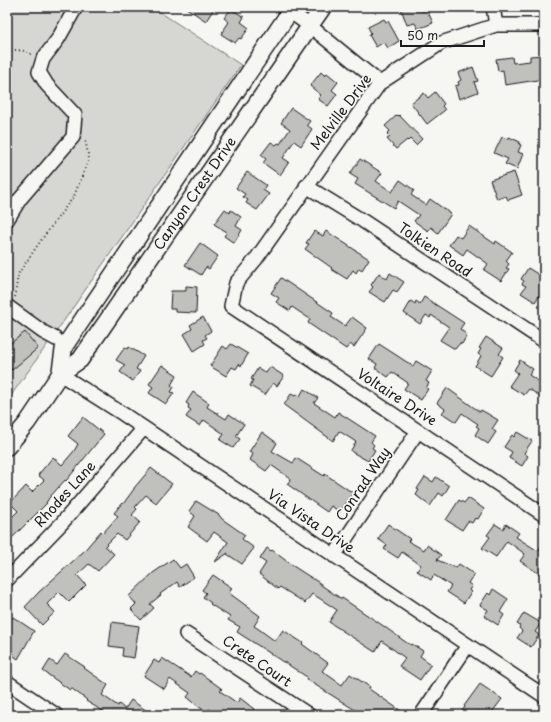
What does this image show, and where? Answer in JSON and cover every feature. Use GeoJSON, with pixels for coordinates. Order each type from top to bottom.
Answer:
{"type":"FeatureCollection","features":[{"type":"Feature","properties":{"kind":"main road","name":"Canyon Crest Drive"},"geometry":{"type":"LineString","coordinates":[[7,447],[27,423],[60,374],[80,360],[323,7]]}},
{"type":"Feature","properties":{"kind":"main road","name":"Canyon Crest Drive"},"geometry":{"type":"LineString","coordinates":[[60,374],[64,347],[289,8]]}},
{"type":"Feature","properties":{"kind":"street"},"geometry":{"type":"LineString","coordinates":[[7,220],[20,199],[73,137],[75,115],[47,85],[39,72],[43,59],[58,40],[76,7]]}},
{"type":"Feature","properties":{"kind":"street"},"geometry":{"type":"LineString","coordinates":[[493,7],[496,25]]}},
{"type":"Feature","properties":{"kind":"street"},"geometry":{"type":"LineString","coordinates":[[289,8],[380,83]]}},
{"type":"Feature","properties":{"kind":"street","name":"Melville Drive"},"geometry":{"type":"LineString","coordinates":[[231,306],[236,283],[256,259],[380,83],[440,43],[496,25],[544,25]]}},
{"type":"Feature","properties":{"kind":"street","name":"Tolkien Road"},"geometry":{"type":"LineString","coordinates":[[306,186],[363,221],[544,341]]}},
{"type":"Feature","properties":{"kind":"street","name":"Voltaire Drive"},"geometry":{"type":"LineString","coordinates":[[231,306],[544,515]]}},
{"type":"Feature","properties":{"kind":"street"},"geometry":{"type":"LineString","coordinates":[[10,308],[43,332],[56,339]]}},
{"type":"Feature","properties":{"kind":"street","name":"Via Vista Drive"},"geometry":{"type":"LineString","coordinates":[[60,374],[144,428],[544,696]]}},
{"type":"Feature","properties":{"kind":"street","name":"Rhodes Lane"},"geometry":{"type":"LineString","coordinates":[[7,580],[62,523],[144,428]]}},
{"type":"Feature","properties":{"kind":"street","name":"Conrad Way"},"geometry":{"type":"LineString","coordinates":[[334,556],[418,430]]}},
{"type":"Feature","properties":{"kind":"street","name":"Crete Court"},"geometry":{"type":"LineString","coordinates":[[186,634],[309,715]]}},
{"type":"Feature","properties":{"kind":"street"},"geometry":{"type":"LineString","coordinates":[[421,715],[468,645]]}},
{"type":"Feature","properties":{"kind":"street"},"geometry":{"type":"LineString","coordinates":[[7,682],[56,715]]}},
{"type":"Feature","properties":{"kind":"path"},"geometry":{"type":"LineString","coordinates":[[7,49],[25,51],[43,59]]}},
{"type":"Feature","properties":{"kind":"path"},"geometry":{"type":"LineString","coordinates":[[10,308],[18,274],[74,196],[89,159],[83,126],[74,120]]}},
{"type":"Feature","properties":{"kind":"shaded area"},"geometry":{"type":"Polygon","coordinates":[[[7,7],[152,7],[241,65],[7,401],[7,7]]]}},
{"type":"Feature","properties":{"kind":"building"},"geometry":{"type":"Polygon","coordinates":[[[185,7],[215,7],[206,21],[185,7]]]}},
{"type":"Feature","properties":{"kind":"building"},"geometry":{"type":"Polygon","coordinates":[[[406,7],[421,7],[422,11],[427,10],[433,23],[418,29],[415,23],[407,25],[401,9],[406,7]]]}},
{"type":"Feature","properties":{"kind":"building"},"geometry":{"type":"Polygon","coordinates":[[[231,9],[244,17],[241,22],[249,28],[241,39],[239,38],[235,43],[221,34],[229,22],[224,18],[231,9]]]}},
{"type":"Feature","properties":{"kind":"building"},"geometry":{"type":"Polygon","coordinates":[[[384,19],[386,22],[388,21],[399,41],[388,48],[384,42],[376,47],[369,35],[371,33],[368,27],[384,19]]]}},
{"type":"Feature","properties":{"kind":"building"},"geometry":{"type":"Polygon","coordinates":[[[544,55],[544,79],[505,85],[503,70],[498,71],[496,59],[512,57],[513,63],[530,61],[530,56],[544,55]]]}},
{"type":"Feature","properties":{"kind":"building"},"geometry":{"type":"Polygon","coordinates":[[[473,67],[478,81],[474,82],[478,92],[459,99],[455,86],[459,85],[458,82],[461,80],[458,73],[473,67]]]}},
{"type":"Feature","properties":{"kind":"building"},"geometry":{"type":"Polygon","coordinates":[[[321,72],[325,76],[327,73],[338,82],[332,90],[337,94],[328,106],[318,99],[321,95],[310,86],[321,72]]]}},
{"type":"Feature","properties":{"kind":"building"},"geometry":{"type":"Polygon","coordinates":[[[435,92],[444,104],[442,106],[445,110],[427,124],[411,103],[424,93],[428,98],[435,92]]]}},
{"type":"Feature","properties":{"kind":"building"},"geometry":{"type":"Polygon","coordinates":[[[291,108],[310,121],[307,125],[312,129],[301,146],[294,141],[283,158],[289,162],[280,175],[263,163],[266,159],[261,155],[271,142],[276,145],[278,143],[280,144],[290,129],[281,123],[291,108]]]}},
{"type":"Feature","properties":{"kind":"building"},"geometry":{"type":"Polygon","coordinates":[[[397,115],[399,115],[422,139],[416,145],[410,139],[396,149],[387,139],[390,137],[387,134],[390,131],[385,126],[397,115]]]}},
{"type":"Feature","properties":{"kind":"building"},"geometry":{"type":"Polygon","coordinates":[[[502,137],[508,139],[509,137],[520,142],[519,144],[521,145],[518,152],[523,154],[517,169],[505,164],[508,159],[494,153],[502,137]]]}},
{"type":"Feature","properties":{"kind":"building"},"geometry":{"type":"Polygon","coordinates":[[[360,159],[382,173],[376,181],[392,192],[400,180],[414,190],[411,195],[426,205],[430,199],[451,214],[438,233],[431,227],[428,231],[414,221],[419,215],[398,201],[394,208],[355,184],[358,179],[350,174],[360,159]]]}},
{"type":"Feature","properties":{"kind":"building"},"geometry":{"type":"Polygon","coordinates":[[[247,172],[266,185],[263,190],[269,194],[257,210],[246,203],[248,200],[243,197],[245,194],[236,188],[247,172]]]}},
{"type":"Feature","properties":{"kind":"building"},"geometry":{"type":"Polygon","coordinates":[[[514,172],[522,195],[508,200],[506,196],[497,199],[490,180],[514,172]]]}},
{"type":"Feature","properties":{"kind":"building"},"geometry":{"type":"Polygon","coordinates":[[[225,209],[230,213],[231,210],[241,217],[236,226],[242,230],[234,243],[224,236],[227,232],[214,224],[225,209]]]}},
{"type":"Feature","properties":{"kind":"building"},"geometry":{"type":"Polygon","coordinates":[[[469,226],[495,244],[496,241],[512,252],[506,261],[509,264],[506,268],[509,269],[501,281],[484,270],[488,264],[467,249],[463,255],[449,245],[456,235],[461,238],[469,226]]]}},
{"type":"Feature","properties":{"kind":"building"},"geometry":{"type":"Polygon","coordinates":[[[314,231],[323,236],[326,231],[369,259],[362,270],[359,268],[356,273],[353,270],[347,279],[305,249],[309,244],[306,243],[314,231]]]}},
{"type":"Feature","properties":{"kind":"building"},"geometry":{"type":"Polygon","coordinates":[[[200,243],[218,256],[209,269],[206,267],[201,275],[185,265],[200,243]]]}},
{"type":"Feature","properties":{"kind":"building"},"geometry":{"type":"Polygon","coordinates":[[[528,268],[544,278],[544,288],[535,302],[521,293],[526,286],[522,284],[524,281],[521,279],[528,268]]]}},
{"type":"Feature","properties":{"kind":"building"},"geometry":{"type":"Polygon","coordinates":[[[379,273],[387,279],[390,273],[404,282],[397,292],[393,290],[385,302],[369,292],[373,287],[371,285],[379,273]]]}},
{"type":"Feature","properties":{"kind":"building"},"geometry":{"type":"Polygon","coordinates":[[[281,278],[333,313],[331,317],[345,326],[352,317],[367,328],[354,347],[350,344],[346,349],[308,323],[310,319],[292,307],[290,311],[276,302],[279,298],[271,293],[281,278]]]}},
{"type":"Feature","properties":{"kind":"building"},"geometry":{"type":"Polygon","coordinates":[[[186,286],[197,287],[196,313],[175,312],[175,309],[170,309],[171,291],[186,291],[186,286]]]}},
{"type":"Feature","properties":{"kind":"building"},"geometry":{"type":"Polygon","coordinates":[[[424,297],[464,323],[460,329],[467,335],[462,344],[460,343],[455,349],[440,340],[449,327],[431,315],[430,318],[426,315],[420,324],[404,313],[411,301],[415,304],[416,301],[420,304],[424,297]]]}},
{"type":"Feature","properties":{"kind":"building"},"geometry":{"type":"Polygon","coordinates":[[[203,317],[211,331],[205,335],[207,338],[203,340],[205,344],[194,351],[184,334],[192,329],[190,325],[203,317]]]}},
{"type":"Feature","properties":{"kind":"building"},"geometry":{"type":"Polygon","coordinates":[[[25,332],[38,348],[12,370],[7,364],[7,346],[25,332]]]}},
{"type":"Feature","properties":{"kind":"building"},"geometry":{"type":"Polygon","coordinates":[[[486,337],[503,348],[499,354],[503,357],[491,376],[475,366],[481,356],[478,354],[481,349],[479,348],[486,337]]]}},
{"type":"Feature","properties":{"kind":"building"},"geometry":{"type":"Polygon","coordinates":[[[231,344],[248,354],[241,366],[239,364],[236,369],[232,367],[226,376],[210,366],[223,346],[227,349],[231,344]]]}},
{"type":"Feature","properties":{"kind":"building"},"geometry":{"type":"Polygon","coordinates":[[[379,344],[413,366],[416,361],[432,371],[426,381],[429,383],[426,388],[428,389],[421,400],[404,389],[408,383],[392,372],[388,377],[375,368],[377,364],[369,359],[379,344]]]}},
{"type":"Feature","properties":{"kind":"building"},"geometry":{"type":"Polygon","coordinates":[[[125,347],[128,349],[129,347],[144,356],[136,369],[140,371],[133,381],[120,372],[125,365],[116,360],[125,347]]]}},
{"type":"Feature","properties":{"kind":"building"},"geometry":{"type":"Polygon","coordinates":[[[520,360],[533,369],[529,375],[544,385],[544,399],[529,389],[524,395],[509,386],[518,373],[514,370],[520,360]]]}},
{"type":"Feature","properties":{"kind":"building"},"geometry":{"type":"Polygon","coordinates":[[[162,365],[177,375],[171,385],[174,387],[171,392],[174,393],[166,404],[149,393],[153,387],[149,384],[162,365]]]}},
{"type":"Feature","properties":{"kind":"building"},"geometry":{"type":"Polygon","coordinates":[[[270,367],[284,376],[277,386],[273,383],[265,395],[250,386],[253,380],[251,379],[258,368],[266,373],[270,367]]]}},
{"type":"Feature","properties":{"kind":"building"},"geometry":{"type":"Polygon","coordinates":[[[447,388],[480,412],[481,410],[498,420],[492,429],[496,432],[488,444],[475,435],[479,428],[476,426],[478,424],[462,413],[456,422],[442,413],[445,409],[437,403],[447,388]]]}},
{"type":"Feature","properties":{"kind":"building"},"geometry":{"type":"Polygon","coordinates":[[[304,389],[318,398],[314,403],[335,417],[338,412],[375,436],[371,442],[374,445],[372,448],[375,450],[368,461],[352,452],[351,450],[356,442],[339,431],[333,441],[284,405],[291,394],[300,396],[304,389]]]}},
{"type":"Feature","properties":{"kind":"building"},"geometry":{"type":"Polygon","coordinates":[[[193,392],[209,403],[207,407],[226,419],[229,414],[244,424],[236,436],[240,439],[233,448],[220,440],[224,434],[204,420],[200,426],[186,417],[191,410],[188,408],[189,405],[186,403],[193,392]]]}},
{"type":"Feature","properties":{"kind":"building"},"geometry":{"type":"Polygon","coordinates":[[[83,417],[104,434],[66,481],[65,480],[49,498],[47,503],[7,543],[7,522],[18,511],[10,503],[26,486],[32,492],[44,480],[38,475],[53,457],[62,465],[74,451],[78,444],[68,436],[83,417]]]}},
{"type":"Feature","properties":{"kind":"building"},"geometry":{"type":"Polygon","coordinates":[[[262,432],[277,443],[272,451],[293,463],[296,458],[324,476],[325,474],[353,493],[340,512],[331,506],[327,512],[287,484],[291,479],[271,465],[266,471],[250,460],[253,454],[249,452],[262,432]]]}},
{"type":"Feature","properties":{"kind":"building"},"geometry":{"type":"Polygon","coordinates":[[[517,432],[532,441],[524,453],[528,456],[522,466],[509,458],[512,452],[504,447],[512,435],[514,437],[517,432]]]}},
{"type":"Feature","properties":{"kind":"building"},"geometry":{"type":"Polygon","coordinates":[[[151,468],[172,484],[156,503],[146,495],[135,507],[137,509],[132,515],[140,522],[125,540],[117,534],[105,546],[114,554],[98,571],[89,564],[77,575],[86,585],[69,602],[59,592],[47,604],[55,612],[42,625],[25,607],[39,592],[83,552],[101,531],[103,533],[118,516],[114,513],[122,503],[123,504],[151,468]]]}},
{"type":"Feature","properties":{"kind":"building"},"geometry":{"type":"Polygon","coordinates":[[[425,477],[433,482],[436,477],[449,486],[443,496],[439,493],[430,506],[416,495],[419,490],[417,489],[425,477]]]}},
{"type":"Feature","properties":{"kind":"building"},"geometry":{"type":"Polygon","coordinates":[[[468,498],[484,509],[478,519],[475,518],[472,523],[468,521],[462,530],[446,520],[459,500],[464,503],[468,498]]]}},
{"type":"Feature","properties":{"kind":"building"},"geometry":{"type":"Polygon","coordinates":[[[196,501],[219,515],[222,519],[245,535],[242,539],[254,548],[242,564],[227,554],[228,553],[215,562],[228,542],[214,532],[207,541],[188,527],[195,516],[189,511],[196,501]]]}},
{"type":"Feature","properties":{"kind":"building"},"geometry":{"type":"Polygon","coordinates":[[[388,524],[410,539],[408,541],[424,550],[427,545],[441,555],[437,560],[456,568],[459,564],[474,574],[468,583],[472,586],[469,590],[471,592],[464,603],[447,592],[451,586],[434,575],[431,580],[417,571],[421,565],[402,552],[398,558],[384,549],[387,545],[378,539],[388,524]]]}},
{"type":"Feature","properties":{"kind":"building"},"geometry":{"type":"Polygon","coordinates":[[[495,524],[503,529],[506,524],[519,533],[516,537],[538,551],[544,542],[544,577],[520,561],[525,554],[507,541],[496,557],[482,548],[490,537],[487,535],[495,524]]]}},
{"type":"Feature","properties":{"kind":"building"},"geometry":{"type":"Polygon","coordinates":[[[267,548],[407,643],[412,644],[423,651],[420,656],[431,664],[420,680],[399,666],[405,658],[382,641],[375,652],[329,622],[337,610],[319,598],[312,594],[305,603],[280,587],[278,589],[259,574],[266,563],[260,559],[267,548]]]}},
{"type":"Feature","properties":{"kind":"building"},"geometry":{"type":"Polygon","coordinates":[[[173,559],[180,568],[186,564],[194,577],[180,587],[177,582],[160,594],[161,595],[150,604],[154,608],[141,620],[131,609],[136,604],[129,596],[153,573],[173,559]]]}},
{"type":"Feature","properties":{"kind":"building"},"geometry":{"type":"Polygon","coordinates":[[[213,575],[232,588],[229,593],[260,616],[254,626],[275,641],[283,630],[303,643],[302,644],[328,663],[322,671],[342,685],[350,674],[407,715],[363,715],[306,679],[307,677],[237,632],[240,627],[228,620],[230,617],[210,604],[211,603],[203,597],[206,593],[202,590],[213,575]]]}},
{"type":"Feature","properties":{"kind":"building"},"geometry":{"type":"Polygon","coordinates":[[[493,589],[508,599],[500,612],[504,615],[498,625],[484,616],[488,610],[480,605],[488,593],[490,595],[493,589]]]}},
{"type":"Feature","properties":{"kind":"building"},"geometry":{"type":"Polygon","coordinates":[[[524,613],[541,623],[535,632],[539,635],[531,647],[517,638],[522,631],[519,628],[520,626],[517,624],[524,613]]]}},
{"type":"Feature","properties":{"kind":"building"},"geometry":{"type":"Polygon","coordinates":[[[13,617],[34,631],[18,659],[7,651],[7,619],[10,621],[13,617]]]}},
{"type":"Feature","properties":{"kind":"building"},"geometry":{"type":"Polygon","coordinates":[[[112,622],[139,626],[134,658],[122,656],[123,648],[109,646],[112,622]]]}},
{"type":"Feature","properties":{"kind":"building"},"geometry":{"type":"Polygon","coordinates":[[[65,654],[108,685],[102,695],[125,709],[131,700],[153,715],[109,715],[86,701],[87,700],[71,688],[70,690],[43,671],[50,660],[57,665],[65,654]]]}},
{"type":"Feature","properties":{"kind":"building"},"geometry":{"type":"Polygon","coordinates":[[[162,658],[191,677],[195,671],[199,674],[200,673],[222,689],[220,691],[237,703],[240,698],[254,709],[250,715],[218,715],[209,709],[207,712],[199,707],[187,697],[190,693],[170,679],[164,689],[144,676],[154,660],[159,663],[162,658]]]}},
{"type":"Feature","properties":{"kind":"building"},"geometry":{"type":"Polygon","coordinates":[[[480,684],[502,699],[490,715],[483,715],[477,711],[475,715],[468,715],[462,711],[480,684]]]}}]}
